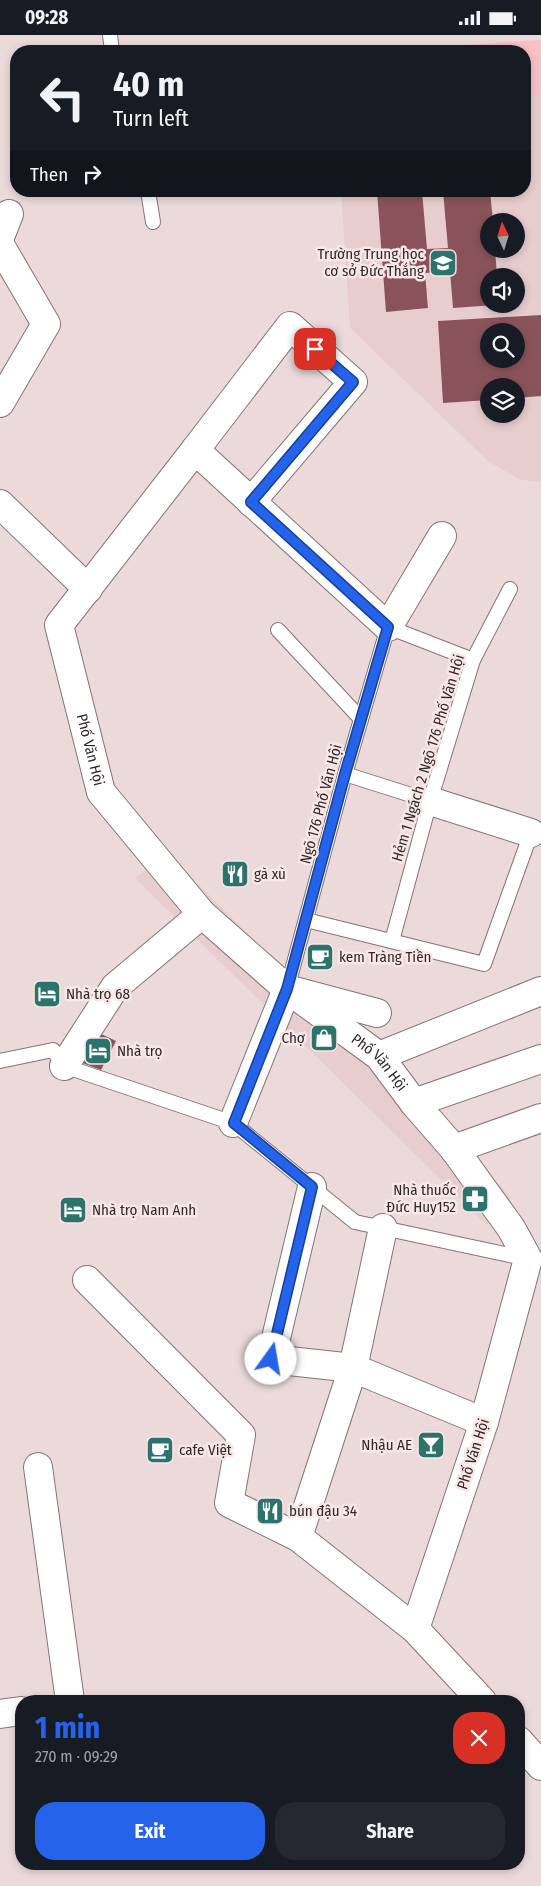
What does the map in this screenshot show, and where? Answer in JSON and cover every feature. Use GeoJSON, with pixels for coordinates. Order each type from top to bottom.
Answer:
{"type":"FeatureCollection","features":[{"type":"Feature","properties":{"kind":"street"},"geometry":{"type":"LineString","coordinates":[[0,245],[46,324],[0,403]]}},
{"type":"Feature","properties":{"kind":"street"},"geometry":{"type":"LineString","coordinates":[[0,504],[88,589],[290,326],[353,382],[251,502]]}},
{"type":"Feature","properties":{"kind":"street"},"geometry":{"type":"LineString","coordinates":[[195,450],[388,627],[442,536]]}},
{"type":"Feature","properties":{"kind":"street","name":"Phố Văn Hội"},"geometry":{"type":"LineString","coordinates":[[88,589],[59,625],[100,792],[202,914],[287,989],[379,1056],[414,1103],[454,1149],[511,1229],[535,1257],[484,1422],[415,1629]]}},
{"type":"Feature","properties":{"kind":"street"},"geometry":{"type":"LineString","coordinates":[[430,801],[531,833]]}},
{"type":"Feature","properties":{"kind":"street"},"geometry":{"type":"LineString","coordinates":[[64,1066],[115,987],[202,914]]}},
{"type":"Feature","properties":{"kind":"street"},"geometry":{"type":"LineString","coordinates":[[234,1123],[287,989],[377,1013]]}},
{"type":"Feature","properties":{"kind":"street"},"geometry":{"type":"LineString","coordinates":[[379,1056],[541,991]]}},
{"type":"Feature","properties":{"kind":"street"},"geometry":{"type":"LineString","coordinates":[[414,1103],[541,1059]]}},
{"type":"Feature","properties":{"kind":"street"},"geometry":{"type":"LineString","coordinates":[[454,1149],[541,1118]]}},
{"type":"Feature","properties":{"kind":"street"},"geometry":{"type":"LineString","coordinates":[[312,1187],[271,1359],[353,1368],[484,1422]]}},
{"type":"Feature","properties":{"kind":"street"},"geometry":{"type":"LineString","coordinates":[[298,1537],[353,1368],[384,1228]]}},
{"type":"Feature","properties":{"kind":"street"},"geometry":{"type":"LineString","coordinates":[[87,1280],[242,1435],[229,1503],[298,1537],[415,1629],[476,1695]]}},
{"type":"Feature","properties":{"kind":"street"},"geometry":{"type":"LineString","coordinates":[[38,1467],[69,1695]]}},
{"type":"Feature","properties":{"kind":"street"},"geometry":{"type":"LineString","coordinates":[[0,1715],[15,1712]]}},
{"type":"Feature","properties":{"kind":"street"},"geometry":{"type":"LineString","coordinates":[[525,1748],[541,1766]]}},
{"type":"Feature","properties":{"kind":"lane"},"geometry":{"type":"LineString","coordinates":[[149,197],[153,222]]}},
{"type":"Feature","properties":{"kind":"lane","name":"Hẻm 1 Ngách 2 Ngõ 176 Phố Văn Hội"},"geometry":{"type":"LineString","coordinates":[[392,941],[430,801],[473,660],[510,589]]}},
{"type":"Feature","properties":{"kind":"lane"},"geometry":{"type":"LineString","coordinates":[[388,627],[473,660]]}},
{"type":"Feature","properties":{"kind":"lane","name":"Ngõ 176 Phố Văn Hội"},"geometry":{"type":"LineString","coordinates":[[287,989],[345,774],[388,627]]}},
{"type":"Feature","properties":{"kind":"lane"},"geometry":{"type":"LineString","coordinates":[[278,630],[361,719]]}},
{"type":"Feature","properties":{"kind":"lane"},"geometry":{"type":"LineString","coordinates":[[345,774],[430,801]]}},
{"type":"Feature","properties":{"kind":"lane"},"geometry":{"type":"LineString","coordinates":[[306,920],[484,964],[531,833]]}},
{"type":"Feature","properties":{"kind":"lane"},"geometry":{"type":"LineString","coordinates":[[0,1061],[31,1056],[53,1049],[64,1066],[234,1123],[355,1222],[535,1257]]}},
{"type":"Feature","properties":{"kind":"shaded area","name":"Trường Trung học cơ sở Đức Thắng"},"geometry":{"type":"Polygon","coordinates":[[[541,40],[541,482],[521,480],[489,462],[350,328],[341,197],[531,197],[531,45],[462,45],[541,40]]]}},
{"type":"Feature","properties":{"kind":"shaded area"},"geometry":{"type":"Polygon","coordinates":[[[541,40],[541,95],[531,96],[531,45],[465,45],[541,40]]]}},
{"type":"Feature","properties":{"kind":"shaded area","name":"Chợ"},"geometry":{"type":"Polygon","coordinates":[[[168,854],[511,1197],[487,1225],[135,878],[168,854]]]}},
{"type":"Feature","properties":{"kind":"building"},"geometry":{"type":"Polygon","coordinates":[[[377,197],[423,197],[427,249],[448,248],[444,197],[491,197],[492,213],[480,213],[480,258],[496,258],[496,268],[480,268],[480,306],[453,308],[450,271],[425,273],[428,308],[386,312],[377,197]]]}},
{"type":"Feature","properties":{"kind":"building"},"geometry":{"type":"Polygon","coordinates":[[[541,315],[541,396],[525,397],[525,378],[480,378],[480,401],[443,403],[438,321],[541,315]]]}},
{"type":"Feature","properties":{"kind":"building","name":"Nhà trọ"},"geometry":{"type":"Polygon","coordinates":[[[97,1032],[116,1041],[101,1070],[80,1062],[97,1032]]]}},
{"type":"Feature","properties":{"kind":"place","name":"Trường Trung học cơ sở Đức Thắng"},"geometry":{"type":"Point","coordinates":[443,263]}},
{"type":"Feature","properties":{"kind":"place","name":"gà xù"},"geometry":{"type":"Point","coordinates":[235,874]}},
{"type":"Feature","properties":{"kind":"place","name":"kem Tràng Tiền"},"geometry":{"type":"Point","coordinates":[320,957]}},
{"type":"Feature","properties":{"kind":"place","name":"Nhà trọ 68"},"geometry":{"type":"Point","coordinates":[47,994]}},
{"type":"Feature","properties":{"kind":"place","name":"Chợ"},"geometry":{"type":"Point","coordinates":[324,1038]}},
{"type":"Feature","properties":{"kind":"place","name":"Nhà trọ"},"geometry":{"type":"Point","coordinates":[98,1051]}},
{"type":"Feature","properties":{"kind":"place","name":"Nhà thuốc Đức Huy152"},"geometry":{"type":"Point","coordinates":[475,1199]}},
{"type":"Feature","properties":{"kind":"place","name":"Nhà trọ Nam Anh"},"geometry":{"type":"Point","coordinates":[73,1210]}},
{"type":"Feature","properties":{"kind":"place","name":"Nhậu AE"},"geometry":{"type":"Point","coordinates":[431,1445]}},
{"type":"Feature","properties":{"kind":"place","name":"cafe Việt"},"geometry":{"type":"Point","coordinates":[160,1450]}},
{"type":"Feature","properties":{"kind":"place","name":"bún đậu 34"},"geometry":{"type":"Point","coordinates":[270,1511]}},
{"type":"Feature","properties":{"kind":"route"},"geometry":{"type":"LineString","coordinates":[[271,1359],[312,1187],[234,1123],[287,989],[345,774],[388,627],[251,502],[353,382],[315,349]]}}]}
